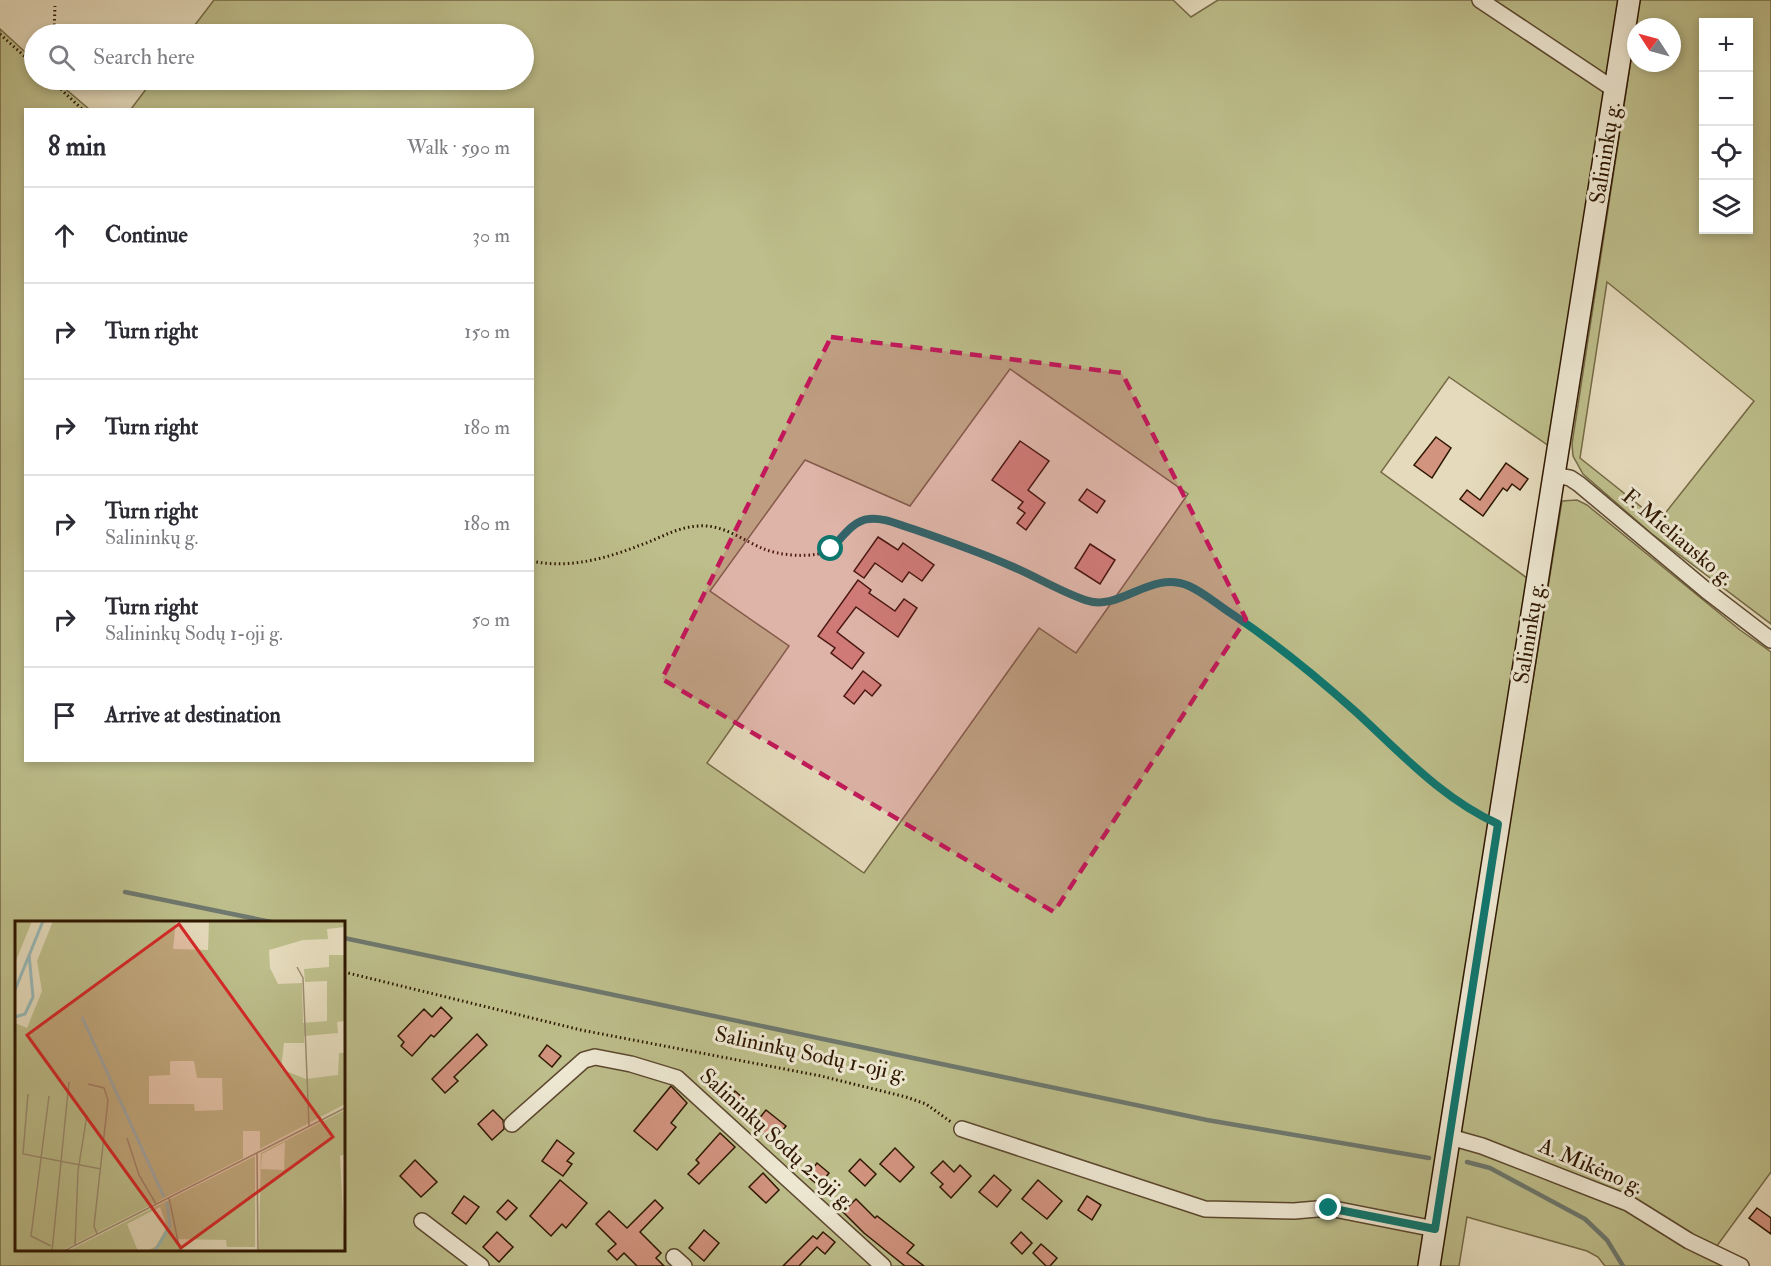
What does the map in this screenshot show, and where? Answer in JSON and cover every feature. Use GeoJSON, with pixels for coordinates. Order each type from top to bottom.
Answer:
{"type":"FeatureCollection","features":[{"type":"Feature","properties":{"kind":"main road","name":"Salininkų g."},"geometry":{"type":"LineString","coordinates":[[1429,1266],[1629,0]]}},
{"type":"Feature","properties":{"kind":"street"},"geometry":{"type":"LineString","coordinates":[[1480,0],[1614,90]]}},
{"type":"Feature","properties":{"kind":"street","name":"F. Mieliausko g."},"geometry":{"type":"LineString","coordinates":[[1554,475],[1570,478],[1579,484],[1698,584],[1771,639]]}},
{"type":"Feature","properties":{"kind":"street","name":"Salininkų Sodų 2-oji g."},"geometry":{"type":"LineString","coordinates":[[512,1124],[584,1060],[595,1057],[631,1064],[677,1078],[883,1266]]}},
{"type":"Feature","properties":{"kind":"street"},"geometry":{"type":"LineString","coordinates":[[962,1129],[1205,1209],[1294,1211],[1329,1208],[1435,1229]]}},
{"type":"Feature","properties":{"kind":"street","name":"A. Mikėno g."},"geometry":{"type":"LineString","coordinates":[[1450,1137],[1482,1146],[1628,1203],[1689,1242],[1741,1266]]}},
{"type":"Feature","properties":{"kind":"street"},"geometry":{"type":"LineString","coordinates":[[422,1221],[481,1266]]}},
{"type":"Feature","properties":{"kind":"path"},"geometry":{"type":"LineString","coordinates":[[54,24],[55,6]]}},
{"type":"Feature","properties":{"kind":"path"},"geometry":{"type":"LineString","coordinates":[[0,34],[24,56]]}},
{"type":"Feature","properties":{"kind":"path"},"geometry":{"type":"LineString","coordinates":[[63,90],[81,108]]}},
{"type":"Feature","properties":{"kind":"path"},"geometry":{"type":"LineString","coordinates":[[534,561],[546,564],[598,559],[638,546],[674,530],[701,525],[735,533],[766,550],[801,555],[819,554],[831,549],[855,524],[867,519],[880,519],[1010,565],[1087,602],[1116,601],[1148,586],[1167,582],[1189,586],[1278,646],[1356,712],[1449,796],[1498,824]]}},
{"type":"Feature","properties":{"kind":"path","name":"Salininkų Sodų 1-oji g."},"geometry":{"type":"LineString","coordinates":[[345,972],[581,1030],[821,1076],[895,1094],[926,1104],[962,1129]]}},
{"type":"Feature","properties":{"kind":"highlighted area"},"geometry":{"type":"Polygon","coordinates":[[[831,337],[1122,373],[1246,619],[1054,912],[662,679],[831,337]]]}},
{"type":"Feature","properties":{"kind":"green space"},"geometry":{"type":"Polygon","coordinates":[[[214,0],[1173,0],[1191,17],[1218,0],[1618,0],[1549,446],[1449,377],[1381,472],[1527,578],[1418,1266],[0,1266],[0,29],[24,51],[24,90],[67,90],[88,108],[24,108],[24,762],[534,762],[534,108],[132,108],[145,90],[534,90],[534,24],[196,24],[214,0]],[[1010,369],[910,506],[805,460],[710,591],[789,646],[707,763],[864,873],[1039,628],[1076,653],[1188,494],[1010,369]]]}},
{"type":"Feature","properties":{"kind":"green space"},"geometry":{"type":"Polygon","coordinates":[[[1640,0],[1771,0],[1771,624],[1652,534],[1583,474],[1573,456],[1572,444],[1629,72],[1681,72],[1681,18],[1637,18],[1640,0]],[[1607,282],[1580,458],[1659,521],[1754,401],[1607,282]]]}},
{"type":"Feature","properties":{"kind":"green space"},"geometry":{"type":"Polygon","coordinates":[[[1577,500],[1587,505],[1740,630],[1771,652],[1771,1172],[1708,1258],[1723,1266],[1605,1266],[1598,1257],[1587,1251],[1467,1217],[1459,1266],[1438,1266],[1562,501],[1577,500]]]}},
{"type":"Feature","properties":{"kind":"building"},"geometry":{"type":"Polygon","coordinates":[[[1436,437],[1451,448],[1432,478],[1414,465],[1436,437]]]}},
{"type":"Feature","properties":{"kind":"building"},"geometry":{"type":"Polygon","coordinates":[[[1020,441],[1049,461],[1028,490],[1045,503],[1026,530],[1017,523],[1025,513],[1018,508],[1023,502],[992,480],[1020,441]]]}},
{"type":"Feature","properties":{"kind":"building"},"geometry":{"type":"Polygon","coordinates":[[[1506,463],[1528,479],[1520,490],[1512,484],[1507,491],[1503,488],[1483,516],[1460,499],[1467,490],[1480,500],[1506,463]]]}},
{"type":"Feature","properties":{"kind":"building"},"geometry":{"type":"Polygon","coordinates":[[[1087,489],[1105,501],[1097,513],[1079,500],[1087,489]]]}},
{"type":"Feature","properties":{"kind":"building"},"geometry":{"type":"Polygon","coordinates":[[[878,537],[898,550],[903,543],[934,565],[922,581],[909,572],[902,582],[875,563],[864,578],[854,571],[878,537]]]}},
{"type":"Feature","properties":{"kind":"building"},"geometry":{"type":"Polygon","coordinates":[[[1090,544],[1115,560],[1100,584],[1075,568],[1090,544]]]}},
{"type":"Feature","properties":{"kind":"building"},"geometry":{"type":"Polygon","coordinates":[[[858,580],[871,590],[869,593],[895,611],[904,599],[917,608],[898,637],[856,607],[837,632],[864,653],[852,669],[831,653],[835,648],[818,636],[858,580]]]}},
{"type":"Feature","properties":{"kind":"building"},"geometry":{"type":"Polygon","coordinates":[[[863,671],[881,685],[872,696],[865,690],[854,704],[844,696],[863,671]]]}},
{"type":"Feature","properties":{"kind":"building"},"geometry":{"type":"Polygon","coordinates":[[[441,1007],[452,1018],[434,1037],[431,1035],[412,1056],[401,1046],[404,1042],[398,1036],[424,1009],[432,1017],[441,1007]]]}},
{"type":"Feature","properties":{"kind":"building"},"geometry":{"type":"Polygon","coordinates":[[[477,1034],[487,1045],[454,1077],[458,1081],[445,1093],[432,1079],[477,1034]]]}},
{"type":"Feature","properties":{"kind":"building"},"geometry":{"type":"Polygon","coordinates":[[[547,1045],[561,1056],[552,1067],[539,1056],[547,1045]]]}},
{"type":"Feature","properties":{"kind":"building"},"geometry":{"type":"Polygon","coordinates":[[[671,1086],[687,1103],[671,1123],[676,1127],[657,1150],[634,1131],[671,1086]]]}},
{"type":"Feature","properties":{"kind":"building"},"geometry":{"type":"Polygon","coordinates":[[[735,1091],[745,1100],[734,1112],[725,1104],[735,1091]]]}},
{"type":"Feature","properties":{"kind":"building"},"geometry":{"type":"Polygon","coordinates":[[[493,1110],[503,1120],[504,1129],[492,1140],[478,1124],[493,1110]]]}},
{"type":"Feature","properties":{"kind":"building"},"geometry":{"type":"Polygon","coordinates":[[[766,1110],[786,1126],[773,1142],[753,1126],[766,1110]]]}},
{"type":"Feature","properties":{"kind":"building"},"geometry":{"type":"Polygon","coordinates":[[[720,1133],[735,1147],[699,1184],[688,1174],[699,1163],[696,1160],[720,1133]]]}},
{"type":"Feature","properties":{"kind":"building"},"geometry":{"type":"Polygon","coordinates":[[[557,1140],[574,1153],[567,1161],[572,1164],[563,1176],[542,1161],[557,1140]]]}},
{"type":"Feature","properties":{"kind":"building"},"geometry":{"type":"Polygon","coordinates":[[[895,1148],[914,1167],[900,1182],[880,1164],[895,1148]]]}},
{"type":"Feature","properties":{"kind":"building"},"geometry":{"type":"Polygon","coordinates":[[[860,1159],[876,1174],[865,1186],[849,1171],[860,1159]]]}},
{"type":"Feature","properties":{"kind":"building"},"geometry":{"type":"Polygon","coordinates":[[[415,1160],[437,1182],[421,1197],[400,1176],[415,1160]]]}},
{"type":"Feature","properties":{"kind":"building"},"geometry":{"type":"Polygon","coordinates":[[[943,1161],[954,1172],[960,1165],[971,1176],[951,1198],[940,1187],[943,1184],[931,1173],[943,1161]]]}},
{"type":"Feature","properties":{"kind":"building"},"geometry":{"type":"Polygon","coordinates":[[[817,1163],[829,1173],[819,1186],[807,1176],[817,1163]]]}},
{"type":"Feature","properties":{"kind":"building"},"geometry":{"type":"Polygon","coordinates":[[[763,1173],[779,1190],[766,1203],[749,1187],[763,1173]]]}},
{"type":"Feature","properties":{"kind":"building"},"geometry":{"type":"Polygon","coordinates":[[[994,1175],[1011,1190],[997,1207],[979,1192],[994,1175]]]}},
{"type":"Feature","properties":{"kind":"building"},"geometry":{"type":"Polygon","coordinates":[[[560,1180],[587,1203],[566,1228],[562,1224],[551,1236],[530,1216],[560,1180]]]}},
{"type":"Feature","properties":{"kind":"building"},"geometry":{"type":"Polygon","coordinates":[[[1038,1180],[1062,1201],[1047,1219],[1022,1199],[1038,1180]]]}},
{"type":"Feature","properties":{"kind":"building"},"geometry":{"type":"Polygon","coordinates":[[[464,1196],[479,1207],[466,1224],[452,1213],[464,1196]]]}},
{"type":"Feature","properties":{"kind":"building"},"geometry":{"type":"Polygon","coordinates":[[[1087,1196],[1101,1205],[1092,1220],[1078,1210],[1087,1196]]]}},
{"type":"Feature","properties":{"kind":"building"},"geometry":{"type":"Polygon","coordinates":[[[856,1199],[875,1218],[877,1216],[914,1245],[907,1253],[924,1266],[905,1266],[864,1233],[843,1212],[856,1199]]]}},
{"type":"Feature","properties":{"kind":"building"},"geometry":{"type":"Polygon","coordinates":[[[508,1200],[517,1208],[506,1220],[497,1212],[508,1200]]]}},
{"type":"Feature","properties":{"kind":"building"},"geometry":{"type":"Polygon","coordinates":[[[655,1200],[663,1208],[640,1232],[661,1253],[656,1258],[664,1266],[637,1266],[624,1253],[617,1260],[608,1251],[616,1244],[596,1224],[609,1211],[627,1228],[655,1200]]]}},
{"type":"Feature","properties":{"kind":"building"},"geometry":{"type":"Polygon","coordinates":[[[1757,1208],[1771,1218],[1771,1234],[1749,1218],[1757,1208]]]}},
{"type":"Feature","properties":{"kind":"building"},"geometry":{"type":"Polygon","coordinates":[[[704,1230],[719,1243],[704,1261],[689,1248],[704,1230]]]}},
{"type":"Feature","properties":{"kind":"building"},"geometry":{"type":"Polygon","coordinates":[[[497,1232],[513,1247],[499,1262],[483,1247],[497,1232]]]}},
{"type":"Feature","properties":{"kind":"building"},"geometry":{"type":"Polygon","coordinates":[[[823,1232],[835,1242],[825,1254],[817,1247],[799,1266],[783,1266],[813,1236],[817,1239],[823,1232]]]}},
{"type":"Feature","properties":{"kind":"building"},"geometry":{"type":"Polygon","coordinates":[[[1021,1232],[1032,1243],[1022,1254],[1011,1243],[1021,1232]]]}},
{"type":"Feature","properties":{"kind":"building"},"geometry":{"type":"Polygon","coordinates":[[[1041,1244],[1057,1258],[1050,1266],[1046,1266],[1033,1253],[1041,1244]]]}},
{"type":"Feature","properties":{"kind":"waterway"},"geometry":{"type":"LineString","coordinates":[[125,892],[266,921]]}},
{"type":"Feature","properties":{"kind":"waterway"},"geometry":{"type":"LineString","coordinates":[[345,938],[1207,1120],[1429,1158]]}},
{"type":"Feature","properties":{"kind":"waterway"},"geometry":{"type":"LineString","coordinates":[[1467,1162],[1490,1168],[1585,1219],[1607,1240],[1623,1266]]}},
{"type":"Feature","properties":{"kind":"route"},"geometry":{"type":"LineString","coordinates":[[831,549],[855,524],[867,519],[880,519],[1010,565],[1087,602],[1116,601],[1148,586],[1167,582],[1189,586],[1278,646],[1356,712],[1449,796],[1498,824],[1435,1229],[1329,1208]]}}]}
